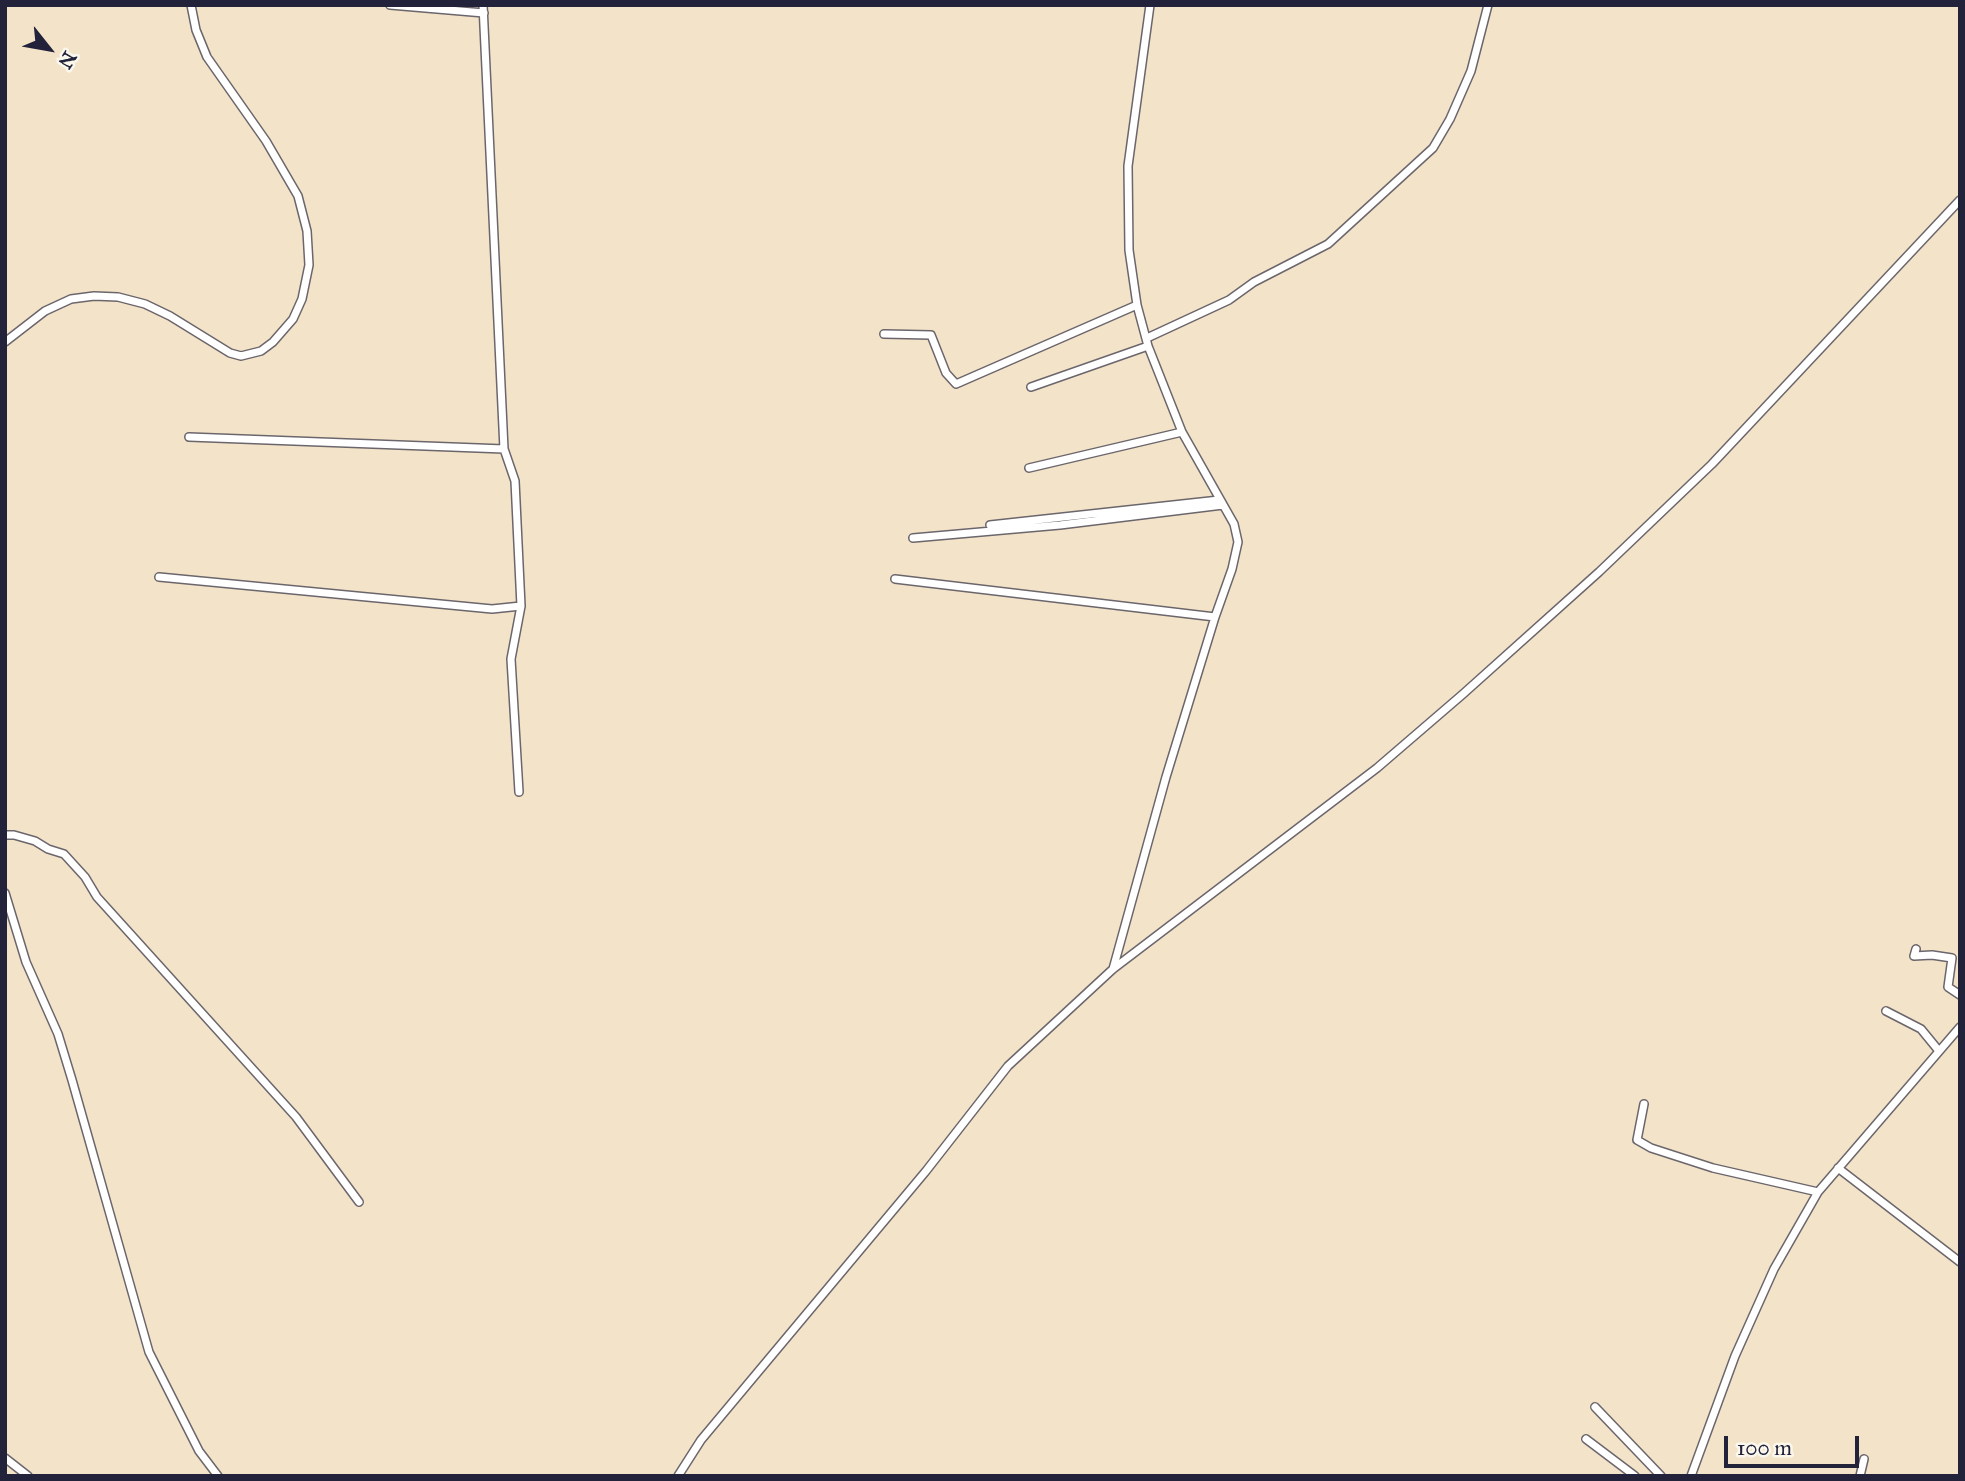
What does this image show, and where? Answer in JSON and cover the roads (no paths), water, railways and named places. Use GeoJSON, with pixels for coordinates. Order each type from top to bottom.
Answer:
{"type":"FeatureCollection","features":[{"type":"Feature","properties":{"kind":"street"},"geometry":{"type":"LineString","coordinates":[[5,342],[45,311],[71,299],[94,296],[118,297],[145,304],[230,353],[241,356],[261,351],[273,342],[293,318],[302,299],[309,265],[307,231],[298,196],[266,141],[207,57],[196,30],[191,5]]}},
{"type":"Feature","properties":{"kind":"street"},"geometry":{"type":"LineString","coordinates":[[390,5],[484,9],[503,449],[516,481],[521,606],[511,659],[519,792]]}},
{"type":"Feature","properties":{"kind":"street"},"geometry":{"type":"LineString","coordinates":[[1112,969],[1166,777],[1232,569],[1238,542],[1234,524],[1181,432],[1137,305],[1129,250],[1128,166],[1150,5]]}},
{"type":"Feature","properties":{"kind":"street"},"geometry":{"type":"LineString","coordinates":[[1031,387],[1148,342],[1328,244],[1433,148],[1450,119],[1471,71],[1489,5]]}},
{"type":"Feature","properties":{"kind":"street"},"geometry":{"type":"LineString","coordinates":[[678,1476],[701,1440],[926,1171],[1008,1066],[1112,969],[1377,768],[1464,694],[1599,572],[1712,464],[1960,200]]}},
{"type":"Feature","properties":{"kind":"street"},"geometry":{"type":"LineString","coordinates":[[884,334],[931,335],[946,373],[956,384],[1137,305]]}},
{"type":"Feature","properties":{"kind":"street"},"geometry":{"type":"LineString","coordinates":[[1029,468],[1181,432]]}},
{"type":"Feature","properties":{"kind":"street"},"geometry":{"type":"LineString","coordinates":[[189,437],[503,449]]}},
{"type":"Feature","properties":{"kind":"street"},"geometry":{"type":"LineString","coordinates":[[990,525],[1221,503]]}},
{"type":"Feature","properties":{"kind":"street"},"geometry":{"type":"LineString","coordinates":[[913,538],[1060,524],[1221,503]]}},
{"type":"Feature","properties":{"kind":"street"},"geometry":{"type":"LineString","coordinates":[[159,577],[492,609],[521,606]]}},
{"type":"Feature","properties":{"kind":"street"},"geometry":{"type":"LineString","coordinates":[[895,579],[1215,617]]}},
{"type":"Feature","properties":{"kind":"street"},"geometry":{"type":"LineString","coordinates":[[5,835],[35,841],[64,855],[85,877],[97,897],[296,1118],[359,1202]]}},
{"type":"Feature","properties":{"kind":"street"},"geometry":{"type":"LineString","coordinates":[[5,893],[26,962],[58,1034],[149,1352],[200,1451],[218,1476]]}},
{"type":"Feature","properties":{"kind":"street"},"geometry":{"type":"LineString","coordinates":[[1916,949],[1914,956],[1952,958],[1948,987],[1960,995]]}},
{"type":"Feature","properties":{"kind":"street"},"geometry":{"type":"LineString","coordinates":[[1886,1011],[1921,1028],[1939,1051]]}},
{"type":"Feature","properties":{"kind":"street"},"geometry":{"type":"LineString","coordinates":[[1691,1476],[1740,1343],[1774,1269],[1818,1192],[1960,1027]]}},
{"type":"Feature","properties":{"kind":"street"},"geometry":{"type":"LineString","coordinates":[[1644,1104],[1637,1140],[1651,1148],[1713,1168],[1818,1192]]}},
{"type":"Feature","properties":{"kind":"street"},"geometry":{"type":"LineString","coordinates":[[1838,1168],[1960,1262]]}},
{"type":"Feature","properties":{"kind":"street"},"geometry":{"type":"LineString","coordinates":[[1595,1407],[1661,1476]]}},
{"type":"Feature","properties":{"kind":"street"},"geometry":{"type":"LineString","coordinates":[[1586,1439],[1635,1476]]}},
{"type":"Feature","properties":{"kind":"street"},"geometry":{"type":"LineString","coordinates":[[5,1458],[28,1476]]}},
{"type":"Feature","properties":{"kind":"street"},"geometry":{"type":"LineString","coordinates":[[1860,1476],[1864,1459]]}}]}
